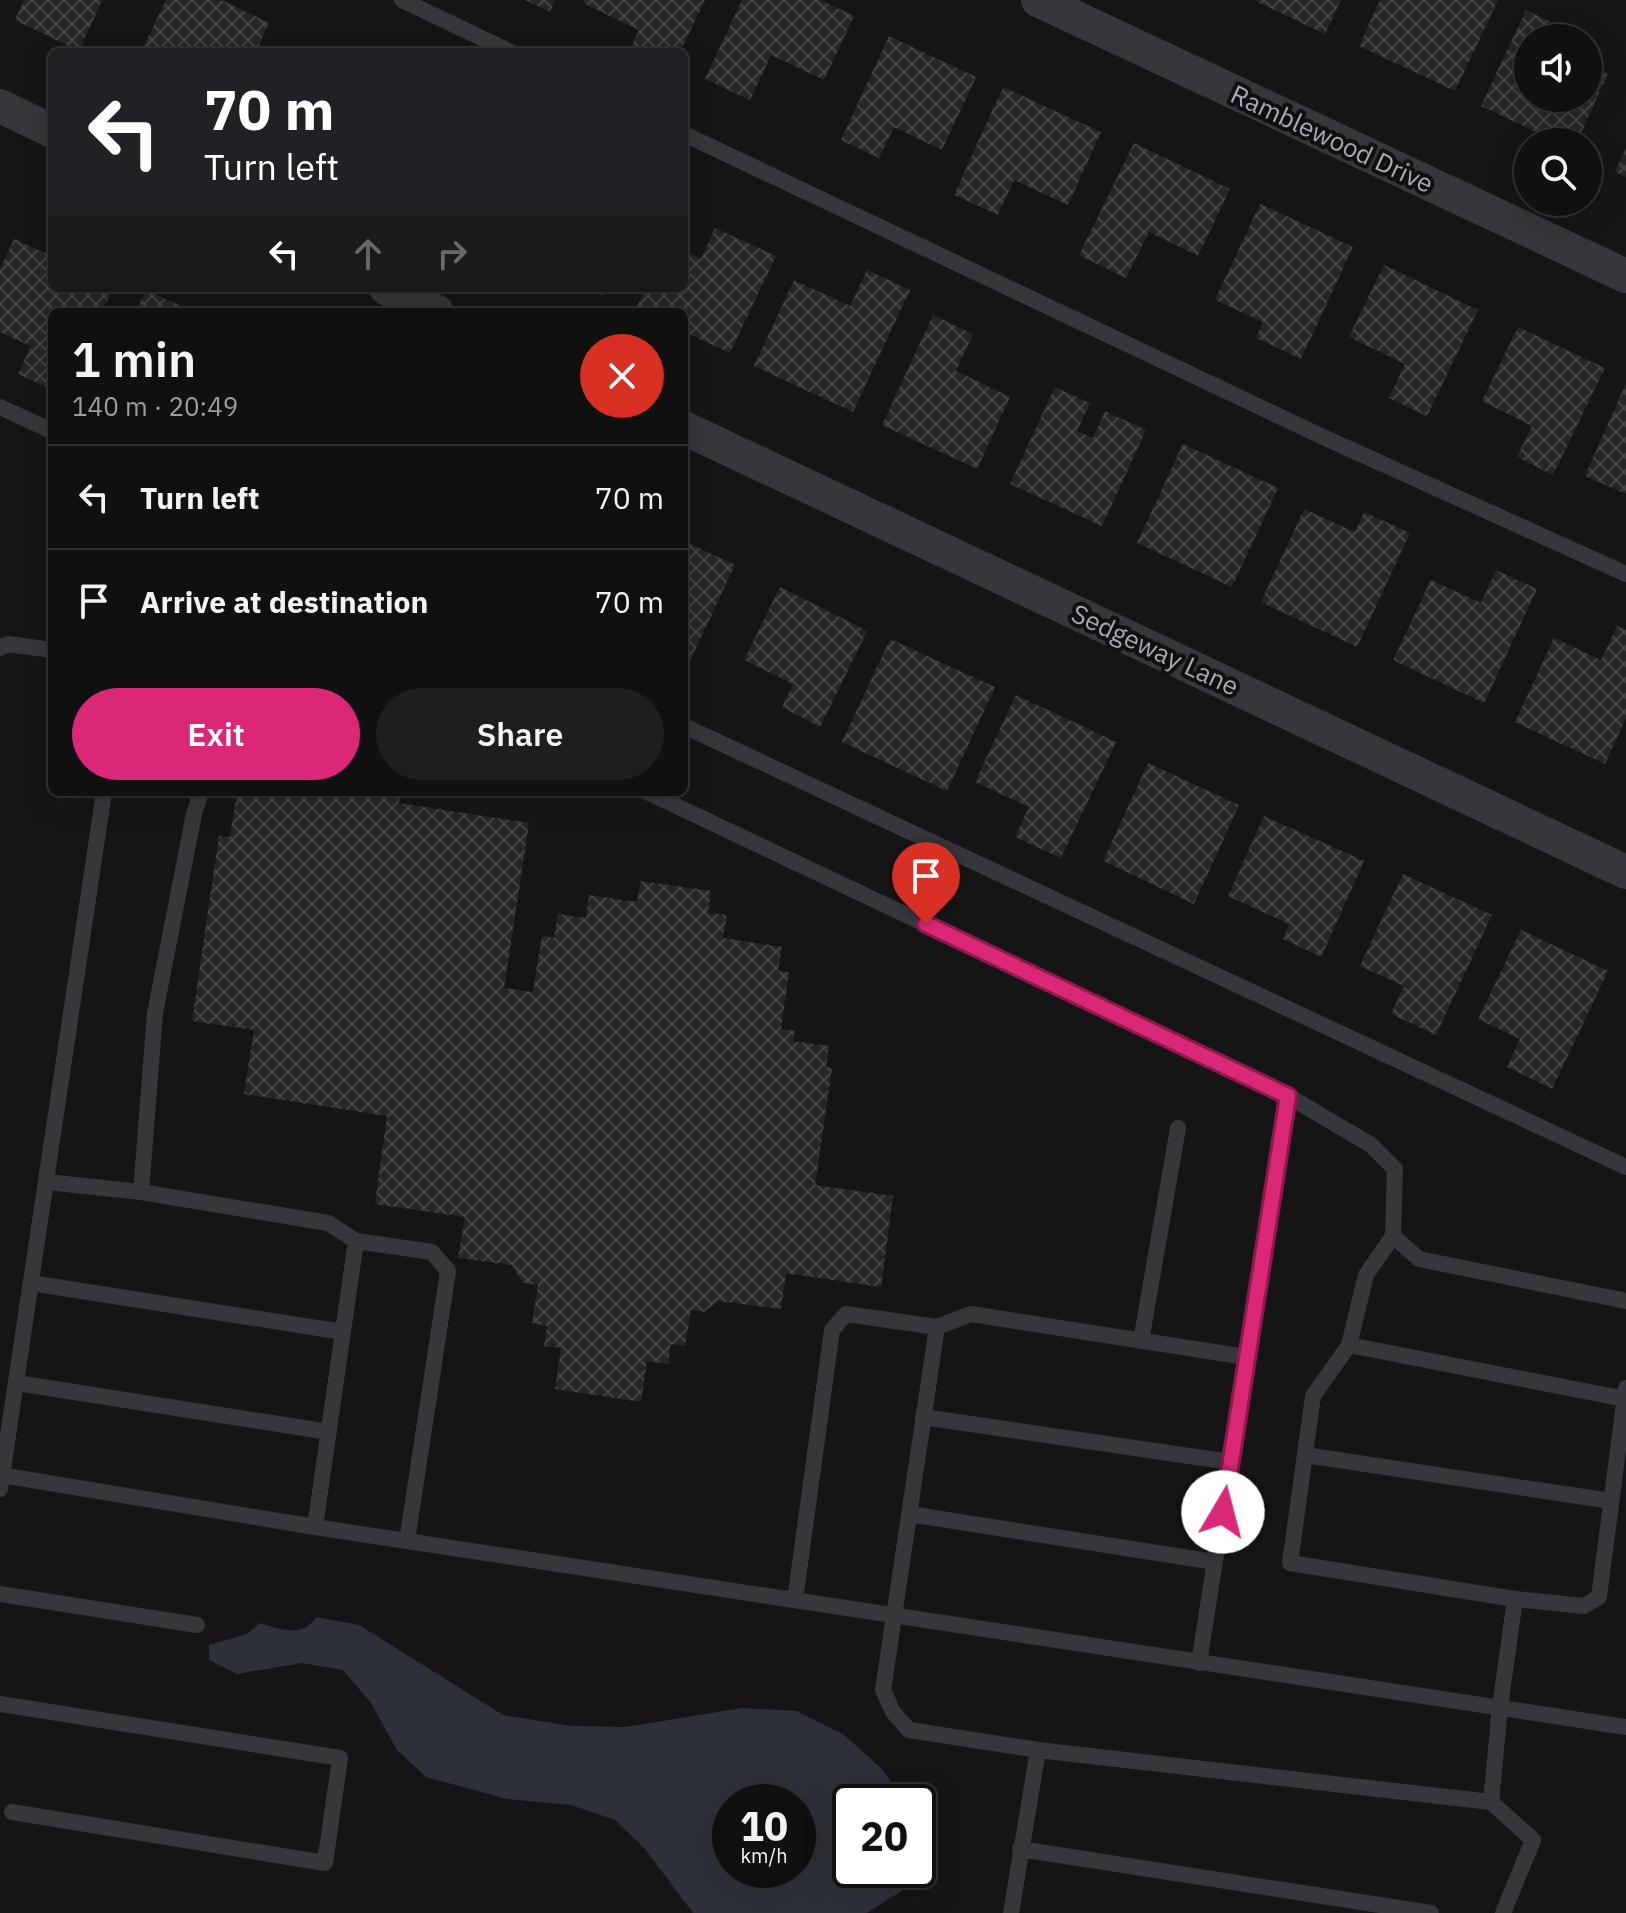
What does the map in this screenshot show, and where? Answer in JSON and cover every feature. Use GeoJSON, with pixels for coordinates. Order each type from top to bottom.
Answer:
{"type":"FeatureCollection","features":[{"type":"Feature","properties":{"kind":"street","name":"Ramblewood Drive"},"geometry":{"type":"LineString","coordinates":[[1038,0],[1626,276]]}},
{"type":"Feature","properties":{"kind":"street"},"geometry":{"type":"LineString","coordinates":[[0,106],[48,129]]}},
{"type":"Feature","properties":{"kind":"street"},"geometry":{"type":"LineString","coordinates":[[394,292],[428,308]]}},
{"type":"Feature","properties":{"kind":"street","name":"Sedgeway Lane"},"geometry":{"type":"LineString","coordinates":[[688,430],[1626,872]]}},
{"type":"Feature","properties":{"kind":"lane"},"geometry":{"type":"LineString","coordinates":[[402,0],[503,48]]}},
{"type":"Feature","properties":{"kind":"lane"},"geometry":{"type":"LineString","coordinates":[[688,136],[1321,436],[1626,574]]}},
{"type":"Feature","properties":{"kind":"lane"},"geometry":{"type":"LineString","coordinates":[[0,407],[48,429]]}},
{"type":"Feature","properties":{"kind":"lane"},"geometry":{"type":"LineString","coordinates":[[0,648],[8,644],[48,649]]}},
{"type":"Feature","properties":{"kind":"lane"},"geometry":{"type":"LineString","coordinates":[[688,728],[1626,1167]]}},
{"type":"Feature","properties":{"kind":"lane"},"geometry":{"type":"LineString","coordinates":[[103,796],[1,1479],[1626,1727]]}},
{"type":"Feature","properties":{"kind":"lane"},"geometry":{"type":"LineString","coordinates":[[141,1192],[155,1013],[200,796]]}},
{"type":"Feature","properties":{"kind":"lane"},"geometry":{"type":"LineString","coordinates":[[655,796],[1288,1096],[1371,1145],[1395,1169],[1393,1236],[1366,1275],[1349,1345],[1313,1396],[1290,1563],[1515,1599],[1584,1606],[1599,1597],[1625,1394],[1349,1345]]}},
{"type":"Feature","properties":{"kind":"lane"},"geometry":{"type":"LineString","coordinates":[[1199,1663],[1288,1096]]}},
{"type":"Feature","properties":{"kind":"lane"},"geometry":{"type":"LineString","coordinates":[[1141,1341],[1178,1128]]}},
{"type":"Feature","properties":{"kind":"lane"},"geometry":{"type":"LineString","coordinates":[[47,1182],[141,1192],[328,1223],[356,1241],[432,1252],[448,1271],[407,1541]]}},
{"type":"Feature","properties":{"kind":"lane"},"geometry":{"type":"LineString","coordinates":[[1393,1236],[1419,1259],[1626,1301]]}},
{"type":"Feature","properties":{"kind":"lane"},"geometry":{"type":"LineString","coordinates":[[315,1527],[356,1241]]}},
{"type":"Feature","properties":{"kind":"lane"},"geometry":{"type":"LineString","coordinates":[[31,1283],[343,1332]]}},
{"type":"Feature","properties":{"kind":"lane"},"geometry":{"type":"LineString","coordinates":[[795,1600],[832,1330],[846,1314],[937,1327],[971,1314],[1246,1357]]}},
{"type":"Feature","properties":{"kind":"lane"},"geometry":{"type":"LineString","coordinates":[[937,1327],[883,1690],[893,1712],[909,1730],[1038,1750],[1491,1802],[1533,1840],[1503,1913]]}},
{"type":"Feature","properties":{"kind":"lane"},"geometry":{"type":"LineString","coordinates":[[17,1383],[329,1432]]}},
{"type":"Feature","properties":{"kind":"lane"},"geometry":{"type":"LineString","coordinates":[[923,1417],[1230,1462]]}},
{"type":"Feature","properties":{"kind":"lane"},"geometry":{"type":"LineString","coordinates":[[1305,1455],[1611,1501]]}},
{"type":"Feature","properties":{"kind":"lane"},"geometry":{"type":"LineString","coordinates":[[909,1514],[1215,1562]]}},
{"type":"Feature","properties":{"kind":"lane"},"geometry":{"type":"LineString","coordinates":[[0,1594],[197,1625]]}},
{"type":"Feature","properties":{"kind":"lane"},"geometry":{"type":"LineString","coordinates":[[1491,1802],[1515,1599]]}},
{"type":"Feature","properties":{"kind":"lane"},"geometry":{"type":"LineString","coordinates":[[0,1704],[340,1758],[325,1863],[12,1812]]}},
{"type":"Feature","properties":{"kind":"lane"},"geometry":{"type":"LineString","coordinates":[[1011,1913],[1038,1750]]}},
{"type":"Feature","properties":{"kind":"lane"},"geometry":{"type":"LineString","coordinates":[[1020,1849],[1431,1913]]}},
{"type":"Feature","properties":{"kind":"shaded area"},"geometry":{"type":"Polygon","coordinates":[[[316,1617],[359,1625],[503,1715],[571,1726],[626,1727],[742,1708],[796,1711],[843,1734],[881,1768],[893,1784],[832,1784],[832,1888],[906,1888],[867,1913],[693,1913],[645,1849],[615,1820],[571,1805],[507,1799],[426,1777],[397,1750],[371,1703],[343,1670],[302,1663],[237,1674],[209,1660],[209,1645],[247,1634],[260,1623],[291,1630],[304,1628],[316,1617]]]}},
{"type":"Feature","properties":{"kind":"building"},"geometry":{"type":"Polygon","coordinates":[[[24,0],[102,0],[80,48],[73,48],[15,20],[24,0]]]}},
{"type":"Feature","properties":{"kind":"building"},"geometry":{"type":"Polygon","coordinates":[[[166,0],[221,0],[269,23],[258,48],[143,48],[166,0]]]}},
{"type":"Feature","properties":{"kind":"building"},"geometry":{"type":"Polygon","coordinates":[[[525,0],[555,0],[550,12],[525,0]]]}},
{"type":"Feature","properties":{"kind":"building"},"geometry":{"type":"Polygon","coordinates":[[[584,0],[705,0],[682,48],[631,47],[639,30],[583,3],[584,0]]]}},
{"type":"Feature","properties":{"kind":"building"},"geometry":{"type":"Polygon","coordinates":[[[742,0],[820,0],[854,16],[824,80],[771,55],[750,100],[705,79],[742,0]]]}},
{"type":"Feature","properties":{"kind":"building"},"geometry":{"type":"Polygon","coordinates":[[[1253,0],[1341,0],[1325,34],[1253,0]]]}},
{"type":"Feature","properties":{"kind":"building"},"geometry":{"type":"Polygon","coordinates":[[[1380,0],[1498,0],[1455,91],[1359,46],[1380,0]]]}},
{"type":"Feature","properties":{"kind":"building"},"geometry":{"type":"Polygon","coordinates":[[[1526,10],[1555,24],[1519,24],[1526,10]]]}},
{"type":"Feature","properties":{"kind":"building"},"geometry":{"type":"Polygon","coordinates":[[[889,36],[976,77],[942,150],[894,127],[879,158],[841,140],[889,36]]]}},
{"type":"Feature","properties":{"kind":"building"},"geometry":{"type":"Polygon","coordinates":[[[1514,36],[1514,112],[1591,112],[1583,128],[1527,128],[1481,106],[1514,36]]]}},
{"type":"Feature","properties":{"kind":"building"},"geometry":{"type":"Polygon","coordinates":[[[1602,71],[1608,74],[1602,87],[1602,71]]]}},
{"type":"Feature","properties":{"kind":"building"},"geometry":{"type":"Polygon","coordinates":[[[1003,87],[1101,132],[1068,205],[1014,180],[998,215],[954,195],[1003,87]]]}},
{"type":"Feature","properties":{"kind":"building"},"geometry":{"type":"Polygon","coordinates":[[[1134,143],[1230,189],[1198,256],[1149,232],[1126,278],[1079,255],[1134,143]]]}},
{"type":"Feature","properties":{"kind":"building"},"geometry":{"type":"Polygon","coordinates":[[[1626,148],[1626,177],[1615,172],[1626,148]]]}},
{"type":"Feature","properties":{"kind":"building"},"geometry":{"type":"Polygon","coordinates":[[[1260,204],[1353,247],[1301,359],[1256,338],[1263,322],[1215,300],[1260,204]]]}},
{"type":"Feature","properties":{"kind":"building"},"geometry":{"type":"Polygon","coordinates":[[[715,228],[776,256],[730,353],[688,334],[688,308],[636,308],[644,292],[688,292],[688,253],[701,259],[715,228]]]}},
{"type":"Feature","properties":{"kind":"building"},"geometry":{"type":"Polygon","coordinates":[[[14,239],[48,254],[48,292],[111,292],[104,308],[48,308],[48,388],[18,374],[31,346],[0,332],[0,269],[14,239]]]}},
{"type":"Feature","properties":{"kind":"building"},"geometry":{"type":"Polygon","coordinates":[[[1384,265],[1478,310],[1427,416],[1389,398],[1405,364],[1349,337],[1384,265]]]}},
{"type":"Feature","properties":{"kind":"building"},"geometry":{"type":"Polygon","coordinates":[[[867,270],[910,290],[853,412],[754,366],[794,280],[850,306],[867,270]]]}},
{"type":"Feature","properties":{"kind":"building"},"geometry":{"type":"Polygon","coordinates":[[[145,292],[150,292],[185,308],[137,308],[145,292]]]}},
{"type":"Feature","properties":{"kind":"building"},"geometry":{"type":"Polygon","coordinates":[[[933,315],[973,334],[956,371],[1010,397],[977,469],[882,425],[933,315]]]}},
{"type":"Feature","properties":{"kind":"building"},"geometry":{"type":"Polygon","coordinates":[[[1518,327],[1605,368],[1553,475],[1517,457],[1532,426],[1482,401],[1518,327]]]}},
{"type":"Feature","properties":{"kind":"building"},"geometry":{"type":"Polygon","coordinates":[[[1626,383],[1626,494],[1585,476],[1626,383]]]}},
{"type":"Feature","properties":{"kind":"building"},"geometry":{"type":"Polygon","coordinates":[[[1055,387],[1090,403],[1077,431],[1093,438],[1105,411],[1146,430],[1102,526],[1010,484],[1055,387]]]}},
{"type":"Feature","properties":{"kind":"building"},"geometry":{"type":"Polygon","coordinates":[[[1183,444],[1278,488],[1232,587],[1137,543],[1183,444]]]}},
{"type":"Feature","properties":{"kind":"building"},"geometry":{"type":"Polygon","coordinates":[[[1304,509],[1355,532],[1364,512],[1410,533],[1357,647],[1261,602],[1304,509]]]}},
{"type":"Feature","properties":{"kind":"building"},"geometry":{"type":"Polygon","coordinates":[[[688,543],[735,565],[688,665],[688,543]]]}},
{"type":"Feature","properties":{"kind":"building"},"geometry":{"type":"Polygon","coordinates":[[[1496,570],[1537,589],[1484,703],[1393,660],[1431,580],[1481,603],[1496,570]]]}},
{"type":"Feature","properties":{"kind":"building"},"geometry":{"type":"Polygon","coordinates":[[[780,587],[867,631],[820,727],[782,707],[793,684],[744,660],[780,587]]]}},
{"type":"Feature","properties":{"kind":"building"},"geometry":{"type":"Polygon","coordinates":[[[1617,626],[1626,630],[1626,718],[1605,764],[1515,722],[1554,638],[1601,660],[1617,626]]]}},
{"type":"Feature","properties":{"kind":"building"},"geometry":{"type":"Polygon","coordinates":[[[890,639],[995,687],[947,791],[842,742],[890,639]]]}},
{"type":"Feature","properties":{"kind":"building"},"geometry":{"type":"Polygon","coordinates":[[[1016,695],[1116,742],[1061,858],[1015,837],[1029,807],[975,782],[1016,695]]]}},
{"type":"Feature","properties":{"kind":"building"},"geometry":{"type":"Polygon","coordinates":[[[1148,763],[1239,805],[1194,904],[1103,861],[1148,763]]]}},
{"type":"Feature","properties":{"kind":"building"},"geometry":{"type":"Polygon","coordinates":[[[236,796],[400,796],[399,803],[529,823],[504,988],[533,992],[542,935],[554,938],[558,914],[586,918],[589,895],[637,902],[641,881],[711,891],[708,913],[727,915],[723,938],[782,947],[778,971],[789,972],[781,1029],[795,1031],[793,1041],[829,1046],[826,1067],[832,1068],[815,1185],[893,1196],[881,1287],[786,1273],[781,1309],[718,1301],[704,1312],[691,1310],[685,1346],[671,1344],[668,1364],[647,1361],[641,1402],[555,1389],[561,1348],[544,1346],[547,1326],[532,1323],[538,1285],[523,1283],[512,1265],[458,1258],[465,1217],[375,1204],[387,1116],[244,1094],[254,1030],[192,1021],[219,836],[230,837],[236,796]]]}},
{"type":"Feature","properties":{"kind":"building"},"geometry":{"type":"Polygon","coordinates":[[[1264,816],[1364,861],[1321,957],[1283,939],[1289,924],[1228,896],[1264,816]]]}},
{"type":"Feature","properties":{"kind":"building"},"geometry":{"type":"Polygon","coordinates":[[[1403,874],[1492,915],[1436,1035],[1391,1014],[1404,986],[1360,966],[1403,874]]]}},
{"type":"Feature","properties":{"kind":"building"},"geometry":{"type":"Polygon","coordinates":[[[1521,930],[1608,971],[1552,1089],[1507,1067],[1520,1039],[1478,1019],[1521,930]]]}},
{"type":"Feature","properties":{"kind":"route"},"geometry":{"type":"LineString","coordinates":[[926,924],[1288,1096],[1223,1512]]}}]}
